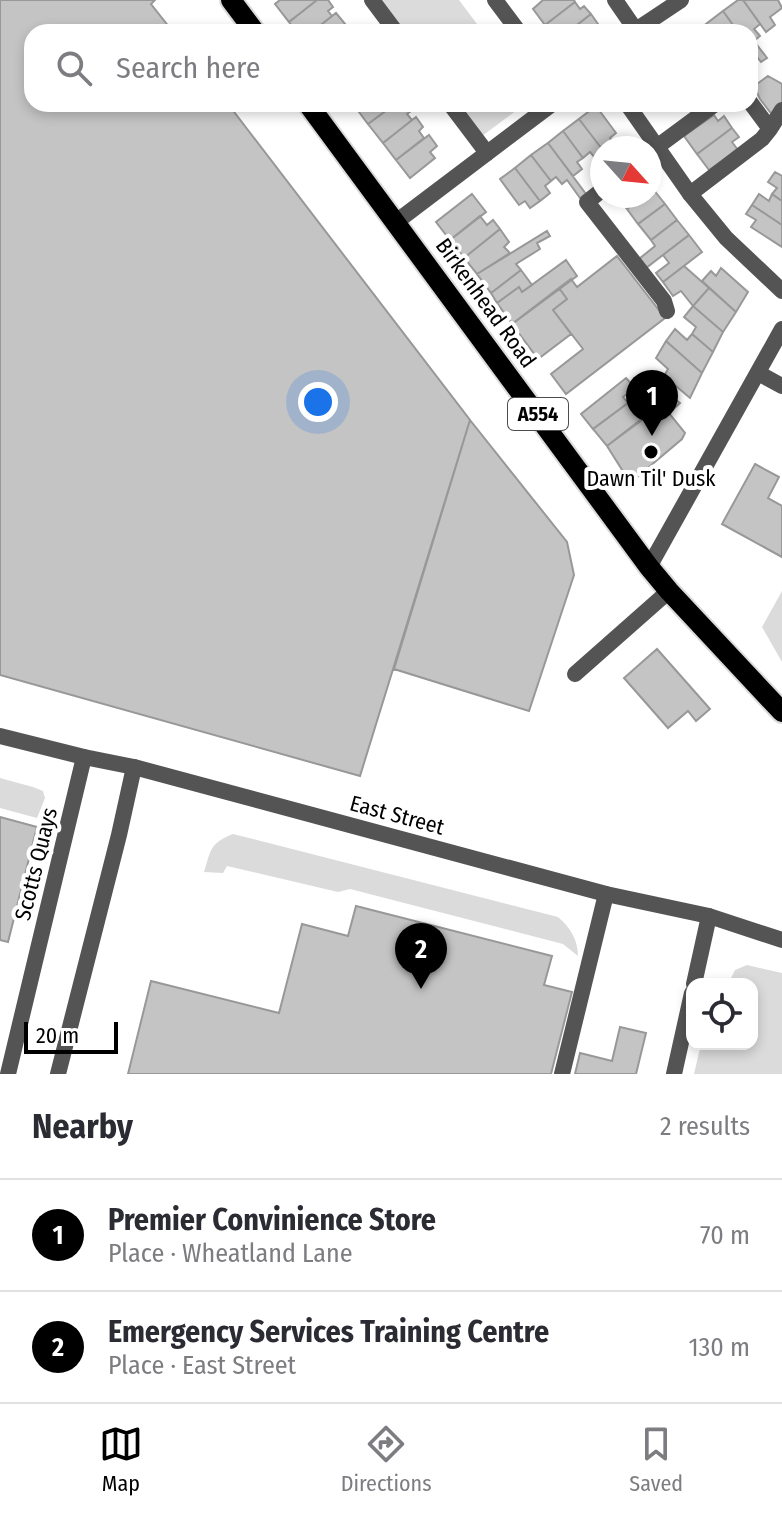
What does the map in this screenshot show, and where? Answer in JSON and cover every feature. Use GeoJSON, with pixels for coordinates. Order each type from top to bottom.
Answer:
{"type":"FeatureCollection","features":[{"type":"Feature","properties":{"kind":"main road"},"geometry":{"type":"LineString","coordinates":[[231,0],[249,24]]}},
{"type":"Feature","properties":{"kind":"main road","name":"Birkenhead Road"},"geometry":{"type":"LineString","coordinates":[[314,112],[649,567],[782,712]]}},
{"type":"Feature","properties":{"kind":"street"},"geometry":{"type":"LineString","coordinates":[[372,0],[390,24]]}},
{"type":"Feature","properties":{"kind":"street"},"geometry":{"type":"LineString","coordinates":[[495,0],[513,24]]}},
{"type":"Feature","properties":{"kind":"street"},"geometry":{"type":"LineString","coordinates":[[615,0],[630,24]]}},
{"type":"Feature","properties":{"kind":"street"},"geometry":{"type":"LineString","coordinates":[[643,24],[681,0]]}},
{"type":"Feature","properties":{"kind":"street"},"geometry":{"type":"LineString","coordinates":[[690,194],[762,139],[782,110]]}},
{"type":"Feature","properties":{"kind":"street"},"geometry":{"type":"LineString","coordinates":[[456,112],[487,153]]}},
{"type":"Feature","properties":{"kind":"street"},"geometry":{"type":"LineString","coordinates":[[396,222],[541,112]]}},
{"type":"Feature","properties":{"kind":"street"},"geometry":{"type":"LineString","coordinates":[[632,112],[645,136]]}},
{"type":"Feature","properties":{"kind":"street"},"geometry":{"type":"LineString","coordinates":[[662,143],[704,112]]}},
{"type":"Feature","properties":{"kind":"street"},"geometry":{"type":"LineString","coordinates":[[757,112],[770,129]]}},
{"type":"Feature","properties":{"kind":"street"},"geometry":{"type":"LineString","coordinates":[[662,161],[726,238],[782,291]]}},
{"type":"Feature","properties":{"kind":"street"},"geometry":{"type":"LineString","coordinates":[[592,208],[664,301],[667,311]]}},
{"type":"Feature","properties":{"kind":"street"},"geometry":{"type":"LineString","coordinates":[[649,567],[782,329]]}},
{"type":"Feature","properties":{"kind":"street"},"geometry":{"type":"LineString","coordinates":[[758,373],[782,386]]}},
{"type":"Feature","properties":{"kind":"street"},"geometry":{"type":"LineString","coordinates":[[575,674],[669,591]]}},
{"type":"Feature","properties":{"kind":"street","name":"East Street"},"geometry":{"type":"LineString","coordinates":[[0,736],[134,767],[606,894],[709,916],[782,940]]}},
{"type":"Feature","properties":{"kind":"street","name":"Scotts Quays"},"geometry":{"type":"LineString","coordinates":[[8,1074],[84,757]]}},
{"type":"Feature","properties":{"kind":"street"},"geometry":{"type":"LineString","coordinates":[[58,1074],[134,767]]}},
{"type":"Feature","properties":{"kind":"street"},"geometry":{"type":"LineString","coordinates":[[562,1074],[606,894]]}},
{"type":"Feature","properties":{"kind":"street"},"geometry":{"type":"LineString","coordinates":[[695,978],[709,916]]}},
{"type":"Feature","properties":{"kind":"street"},"geometry":{"type":"LineString","coordinates":[[674,1074],[686,1020]]}},
{"type":"Feature","properties":{"kind":"shaded area"},"geometry":{"type":"Polygon","coordinates":[[[377,0],[459,0],[477,24],[396,24],[377,0]]]}},
{"type":"Feature","properties":{"kind":"shaded area"},"geometry":{"type":"Polygon","coordinates":[[[463,112],[514,112],[482,136],[463,112]]]}},
{"type":"Feature","properties":{"kind":"shaded area"},"geometry":{"type":"Polygon","coordinates":[[[782,591],[782,662],[762,627],[782,591]]]}},
{"type":"Feature","properties":{"kind":"shaded area"},"geometry":{"type":"Polygon","coordinates":[[[0,778],[43,791],[45,798],[37,818],[0,808],[0,778]]]}},
{"type":"Feature","properties":{"kind":"shaded area"},"geometry":{"type":"Polygon","coordinates":[[[233,834],[558,917],[572,934],[578,956],[563,944],[350,889],[338,892],[227,866],[223,873],[204,872],[212,848],[233,834]]]}},
{"type":"Feature","properties":{"kind":"shaded area"},"geometry":{"type":"Polygon","coordinates":[[[747,965],[782,973],[782,1074],[694,1074],[700,1050],[758,1050],[758,978],[731,978],[735,970],[747,965]]]}},
{"type":"Feature","properties":{"kind":"building"},"geometry":{"type":"Polygon","coordinates":[[[0,0],[155,0],[151,4],[167,24],[24,24],[24,112],[234,112],[470,420],[360,776],[0,675],[0,0]]]}},
{"type":"Feature","properties":{"kind":"building"},"geometry":{"type":"Polygon","coordinates":[[[280,0],[317,0],[289,22],[275,4],[280,0]]]}},
{"type":"Feature","properties":{"kind":"building"},"geometry":{"type":"Polygon","coordinates":[[[317,0],[328,0],[333,7],[328,11],[332,16],[322,24],[289,22],[317,0]]]}},
{"type":"Feature","properties":{"kind":"building"},"geometry":{"type":"Polygon","coordinates":[[[543,0],[575,2],[546,24],[533,9],[543,0]]]}},
{"type":"Feature","properties":{"kind":"building"},"geometry":{"type":"Polygon","coordinates":[[[738,0],[743,0],[760,24],[732,24],[723,11],[738,0]]]}},
{"type":"Feature","properties":{"kind":"building"},"geometry":{"type":"Polygon","coordinates":[[[743,0],[778,0],[782,8],[770,17],[775,25],[766,32],[743,0]]]}},
{"type":"Feature","properties":{"kind":"building"},"geometry":{"type":"Polygon","coordinates":[[[575,2],[580,9],[584,6],[591,14],[578,24],[546,24],[575,2]]]}},
{"type":"Feature","properties":{"kind":"building"},"geometry":{"type":"Polygon","coordinates":[[[723,11],[732,24],[706,24],[723,11]]]}},
{"type":"Feature","properties":{"kind":"building"},"geometry":{"type":"Polygon","coordinates":[[[336,13],[345,24],[322,24],[336,13]]]}},
{"type":"Feature","properties":{"kind":"building"},"geometry":{"type":"Polygon","coordinates":[[[591,14],[598,24],[578,24],[591,14]]]}},
{"type":"Feature","properties":{"kind":"building"},"geometry":{"type":"Polygon","coordinates":[[[758,46],[767,58],[761,62],[758,58],[758,46]]]}},
{"type":"Feature","properties":{"kind":"building"},"geometry":{"type":"Polygon","coordinates":[[[768,76],[782,84],[782,103],[773,116],[758,95],[758,83],[768,76]]]}},
{"type":"Feature","properties":{"kind":"building"},"geometry":{"type":"Polygon","coordinates":[[[359,112],[384,112],[368,124],[359,112]]]}},
{"type":"Feature","properties":{"kind":"building"},"geometry":{"type":"Polygon","coordinates":[[[384,112],[410,112],[407,114],[412,120],[383,143],[368,124],[384,112]]]}},
{"type":"Feature","properties":{"kind":"building"},"geometry":{"type":"Polygon","coordinates":[[[588,112],[600,112],[616,133],[612,136],[592,136],[579,119],[588,112]]]}},
{"type":"Feature","properties":{"kind":"building"},"geometry":{"type":"Polygon","coordinates":[[[714,115],[718,121],[724,116],[732,128],[697,154],[684,136],[714,115]]]}},
{"type":"Feature","properties":{"kind":"building"},"geometry":{"type":"Polygon","coordinates":[[[416,117],[423,127],[419,131],[424,138],[396,160],[383,143],[416,117]]]}},
{"type":"Feature","properties":{"kind":"building"},"geometry":{"type":"Polygon","coordinates":[[[579,119],[592,136],[590,152],[583,158],[563,131],[579,119]]]}},
{"type":"Feature","properties":{"kind":"building"},"geometry":{"type":"Polygon","coordinates":[[[732,128],[739,137],[732,142],[738,150],[709,170],[697,154],[732,128]]]}},
{"type":"Feature","properties":{"kind":"building"},"geometry":{"type":"Polygon","coordinates":[[[563,131],[583,158],[577,162],[582,169],[573,176],[548,143],[563,131]]]}},
{"type":"Feature","properties":{"kind":"building"},"geometry":{"type":"Polygon","coordinates":[[[429,135],[437,146],[430,152],[435,158],[410,178],[396,160],[429,135]]]}},
{"type":"Feature","properties":{"kind":"building"},"geometry":{"type":"Polygon","coordinates":[[[548,143],[586,194],[580,198],[567,180],[562,184],[556,177],[551,181],[531,155],[548,143]]]}},
{"type":"Feature","properties":{"kind":"building"},"geometry":{"type":"Polygon","coordinates":[[[531,155],[551,181],[545,186],[550,193],[540,201],[515,168],[531,155]]]}},
{"type":"Feature","properties":{"kind":"building"},"geometry":{"type":"Polygon","coordinates":[[[515,168],[540,201],[530,208],[525,201],[519,205],[500,179],[515,168]]]}},
{"type":"Feature","properties":{"kind":"building"},"geometry":{"type":"Polygon","coordinates":[[[775,172],[782,176],[782,201],[772,194],[777,188],[768,182],[775,172]]]}},
{"type":"Feature","properties":{"kind":"building"},"geometry":{"type":"Polygon","coordinates":[[[472,194],[486,212],[450,240],[436,222],[472,194]]]}},
{"type":"Feature","properties":{"kind":"building"},"geometry":{"type":"Polygon","coordinates":[[[759,194],[769,201],[772,194],[782,201],[782,225],[752,205],[759,194]]]}},
{"type":"Feature","properties":{"kind":"building"},"geometry":{"type":"Polygon","coordinates":[[[665,204],[677,220],[651,240],[638,224],[665,204]]]}},
{"type":"Feature","properties":{"kind":"building"},"geometry":{"type":"Polygon","coordinates":[[[752,205],[782,225],[782,247],[751,227],[756,220],[746,214],[752,205]]]}},
{"type":"Feature","properties":{"kind":"building"},"geometry":{"type":"Polygon","coordinates":[[[628,208],[660,208],[638,224],[628,208]]]}},
{"type":"Feature","properties":{"kind":"building"},"geometry":{"type":"Polygon","coordinates":[[[480,216],[487,225],[493,220],[500,229],[464,258],[450,240],[480,216]]]}},
{"type":"Feature","properties":{"kind":"building"},"geometry":{"type":"Polygon","coordinates":[[[677,220],[689,235],[646,268],[639,259],[655,246],[651,240],[677,220]]]}},
{"type":"Feature","properties":{"kind":"building"},"geometry":{"type":"Polygon","coordinates":[[[500,229],[509,242],[504,247],[510,253],[477,274],[464,258],[500,229]]]}},
{"type":"Feature","properties":{"kind":"building"},"geometry":{"type":"Polygon","coordinates":[[[547,231],[550,236],[537,243],[540,249],[516,264],[521,270],[491,293],[477,274],[547,231]]]}},
{"type":"Feature","properties":{"kind":"building"},"geometry":{"type":"Polygon","coordinates":[[[689,235],[702,252],[663,282],[656,273],[669,263],[663,255],[689,235]]]}},
{"type":"Feature","properties":{"kind":"building"},"geometry":{"type":"Polygon","coordinates":[[[617,256],[665,318],[566,394],[551,374],[583,349],[553,310],[567,299],[559,288],[571,279],[577,287],[617,256]]]}},
{"type":"Feature","properties":{"kind":"building"},"geometry":{"type":"Polygon","coordinates":[[[566,260],[577,276],[512,324],[497,303],[519,287],[522,292],[566,260]]]}},
{"type":"Feature","properties":{"kind":"building"},"geometry":{"type":"Polygon","coordinates":[[[684,266],[709,288],[693,306],[681,291],[673,296],[663,282],[684,266]]]}},
{"type":"Feature","properties":{"kind":"building"},"geometry":{"type":"Polygon","coordinates":[[[721,268],[748,292],[736,312],[702,281],[711,271],[716,276],[721,268]]]}},
{"type":"Feature","properties":{"kind":"building"},"geometry":{"type":"Polygon","coordinates":[[[521,270],[532,285],[522,292],[519,287],[497,303],[491,293],[521,270]]]}},
{"type":"Feature","properties":{"kind":"building"},"geometry":{"type":"Polygon","coordinates":[[[559,288],[567,299],[553,310],[571,334],[538,359],[512,324],[559,288]]]}},
{"type":"Feature","properties":{"kind":"building"},"geometry":{"type":"Polygon","coordinates":[[[709,288],[736,312],[723,332],[693,306],[709,288]]]}},
{"type":"Feature","properties":{"kind":"building"},"geometry":{"type":"Polygon","coordinates":[[[693,306],[723,332],[713,352],[692,334],[696,327],[684,317],[693,306]]]}},
{"type":"Feature","properties":{"kind":"building"},"geometry":{"type":"Polygon","coordinates":[[[675,329],[687,340],[692,334],[713,352],[702,373],[666,341],[675,329]]]}},
{"type":"Feature","properties":{"kind":"building"},"geometry":{"type":"Polygon","coordinates":[[[666,341],[702,373],[690,398],[664,376],[668,369],[656,358],[666,341]]]}},
{"type":"Feature","properties":{"kind":"building"},"geometry":{"type":"Polygon","coordinates":[[[626,378],[635,388],[623,397],[628,403],[593,429],[581,414],[626,378]]]}},
{"type":"Feature","properties":{"kind":"building"},"geometry":{"type":"Polygon","coordinates":[[[671,396],[680,403],[669,413],[685,433],[682,439],[636,478],[626,476],[607,446],[671,396]]]}},
{"type":"Feature","properties":{"kind":"building"},"geometry":{"type":"Polygon","coordinates":[[[646,400],[654,411],[607,446],[593,429],[628,403],[633,410],[646,400]]]}},
{"type":"Feature","properties":{"kind":"building"},"geometry":{"type":"Polygon","coordinates":[[[470,420],[567,542],[574,575],[529,711],[394,669],[470,420]]]}},
{"type":"Feature","properties":{"kind":"building"},"geometry":{"type":"Polygon","coordinates":[[[755,464],[779,477],[768,498],[782,506],[782,557],[722,524],[755,464]]]}},
{"type":"Feature","properties":{"kind":"building"},"geometry":{"type":"Polygon","coordinates":[[[657,649],[710,709],[696,721],[688,711],[668,728],[624,678],[657,649]]]}},
{"type":"Feature","properties":{"kind":"building"},"geometry":{"type":"Polygon","coordinates":[[[0,817],[37,827],[8,942],[0,940],[0,817]]]}},
{"type":"Feature","properties":{"kind":"building"},"geometry":{"type":"Polygon","coordinates":[[[356,906],[552,956],[544,985],[572,992],[551,1074],[128,1074],[151,981],[279,1013],[302,924],[348,936],[356,906]]]}},
{"type":"Feature","properties":{"kind":"building"},"geometry":{"type":"Polygon","coordinates":[[[620,1027],[646,1033],[636,1074],[575,1074],[580,1053],[612,1061],[620,1027]]]}},
{"type":"Feature","properties":{"kind":"place","name":"Premier Convinience Store"},"geometry":{"type":"Point","coordinates":[652,436]}},
{"type":"Feature","properties":{"kind":"place","name":"Dawn Til' Dusk"},"geometry":{"type":"Point","coordinates":[651,452]}},
{"type":"Feature","properties":{"kind":"place","name":"Emergency Services Training Centre"},"geometry":{"type":"Point","coordinates":[421,989]}}]}
